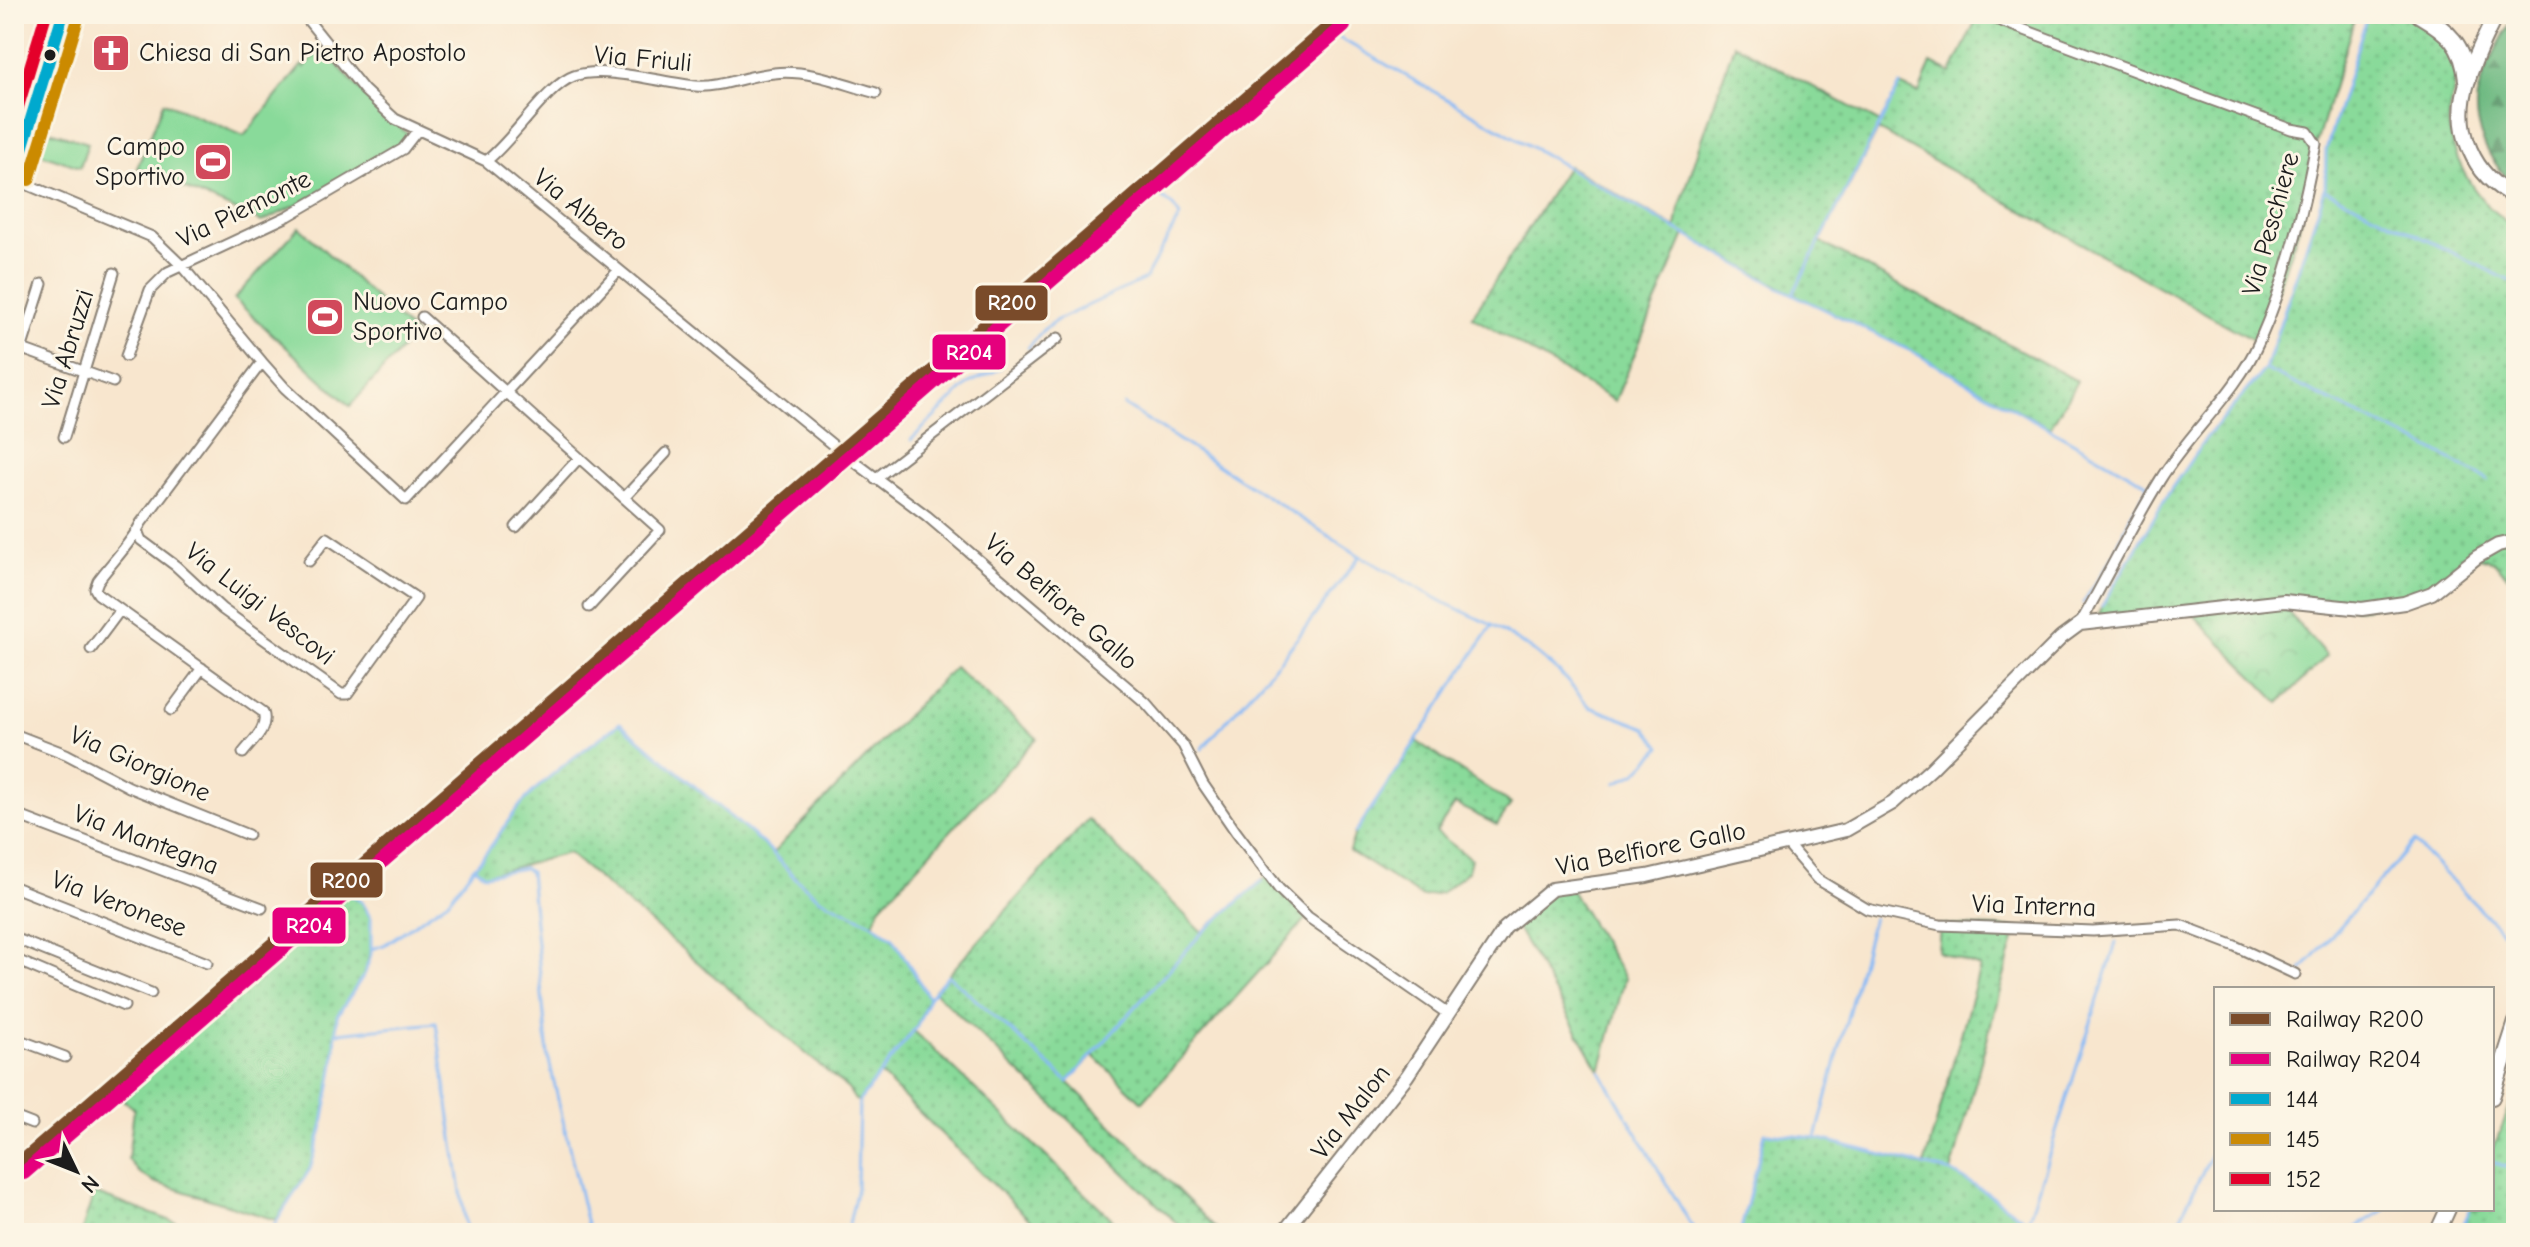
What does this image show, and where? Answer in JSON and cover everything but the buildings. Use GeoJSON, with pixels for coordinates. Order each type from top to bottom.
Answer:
{"type":"FeatureCollection","features":[{"type":"Feature","properties":{"kind":"highway"},"geometry":{"type":"LineString","coordinates":[[2419,14],[2435,23],[2454,41],[2462,53],[2467,80]]}},
{"type":"Feature","properties":{"kind":"main road"},"geometry":{"type":"LineString","coordinates":[[2496,14],[2467,80],[2462,120],[2465,139],[2478,166],[2509,194],[2516,205]]}},
{"type":"Feature","properties":{"kind":"main road"},"geometry":{"type":"LineString","coordinates":[[2494,1091],[2516,1022]]}},
{"type":"Feature","properties":{"kind":"main road"},"geometry":{"type":"LineString","coordinates":[[2437,1233],[2447,1211]]}},
{"type":"Feature","properties":{"kind":"street"},"geometry":{"type":"LineString","coordinates":[[63,14],[14,177],[139,230],[162,245],[285,388],[406,500],[619,270]]}},
{"type":"Feature","properties":{"kind":"street","name":"Via Albero"},"geometry":{"type":"LineString","coordinates":[[303,14],[372,98],[395,119],[486,161],[834,446]]}},
{"type":"Feature","properties":{"kind":"street","name":"Via Peschiere"},"geometry":{"type":"LineString","coordinates":[[1982,14],[2291,129],[2308,132],[2316,144],[2299,227],[2259,343],[2242,373],[2195,430],[2160,481],[2080,624],[2061,638]]}},
{"type":"Feature","properties":{"kind":"street","name":"Via Friuli"},"geometry":{"type":"LineString","coordinates":[[486,161],[498,152],[553,91],[572,76],[621,75],[699,86],[774,73],[804,74],[876,93]]}},
{"type":"Feature","properties":{"kind":"street"},"geometry":{"type":"LineString","coordinates":[[14,93],[36,101]]}},
{"type":"Feature","properties":{"kind":"street","name":"Via Piemonte"},"geometry":{"type":"LineString","coordinates":[[126,356],[150,290],[168,272],[288,216],[403,149],[417,131]]}},
{"type":"Feature","properties":{"kind":"street","name":"Via Abruzzi"},"geometry":{"type":"LineString","coordinates":[[64,437],[114,273]]}},
{"type":"Feature","properties":{"kind":"street"},"geometry":{"type":"LineString","coordinates":[[14,372],[18,347],[42,284]]}},
{"type":"Feature","properties":{"kind":"street"},"geometry":{"type":"LineString","coordinates":[[422,317],[660,530],[589,607]]}},
{"type":"Feature","properties":{"kind":"street"},"geometry":{"type":"LineString","coordinates":[[875,479],[1058,338]]}},
{"type":"Feature","properties":{"kind":"street"},"geometry":{"type":"LineString","coordinates":[[18,347],[113,382]]}},
{"type":"Feature","properties":{"kind":"street"},"geometry":{"type":"LineString","coordinates":[[243,753],[264,728],[265,716],[95,589],[262,362]]}},
{"type":"Feature","properties":{"kind":"street","name":"Via Belfiore Gallo"},"geometry":{"type":"LineString","coordinates":[[834,446],[927,516],[1146,703],[1183,745],[1203,784],[1268,876],[1308,917],[1448,1014],[1505,928],[1552,889],[1647,876],[1846,830],[1893,803],[2061,638]]}},
{"type":"Feature","properties":{"kind":"street"},"geometry":{"type":"LineString","coordinates":[[624,498],[666,453]]}},
{"type":"Feature","properties":{"kind":"street"},"geometry":{"type":"LineString","coordinates":[[516,527],[579,458]]}},
{"type":"Feature","properties":{"kind":"street","name":"Via Luigi Vescovi"},"geometry":{"type":"LineString","coordinates":[[138,533],[141,540],[176,566],[222,609],[341,694],[347,694],[416,598],[327,538],[309,561]]}},
{"type":"Feature","properties":{"kind":"street","name":"Via Peschiere"},"geometry":{"type":"LineString","coordinates":[[2080,624],[2284,601],[2362,609],[2404,603],[2432,593],[2487,551],[2516,541]]}},
{"type":"Feature","properties":{"kind":"street"},"geometry":{"type":"LineString","coordinates":[[91,649],[120,610]]}},
{"type":"Feature","properties":{"kind":"street"},"geometry":{"type":"LineString","coordinates":[[171,710],[202,668]]}},
{"type":"Feature","properties":{"kind":"street","name":"Via Giorgione"},"geometry":{"type":"LineString","coordinates":[[14,734],[66,754],[129,787],[248,835]]}},
{"type":"Feature","properties":{"kind":"street","name":"Via Mantegna"},"geometry":{"type":"LineString","coordinates":[[14,814],[262,908]]}},
{"type":"Feature","properties":{"kind":"street","name":"Via Interna"},"geometry":{"type":"LineString","coordinates":[[1787,844],[1817,879],[1867,909],[1940,925],[2093,931],[2180,925],[2295,974]]}},
{"type":"Feature","properties":{"kind":"street","name":"Via Veronese"},"geometry":{"type":"LineString","coordinates":[[14,887],[207,963]]}},
{"type":"Feature","properties":{"kind":"street"},"geometry":{"type":"LineString","coordinates":[[14,938],[151,993]]}},
{"type":"Feature","properties":{"kind":"street"},"geometry":{"type":"LineString","coordinates":[[14,959],[124,1006]]}},
{"type":"Feature","properties":{"kind":"street","name":"Via Malon"},"geometry":{"type":"LineString","coordinates":[[1283,1233],[1407,1076],[1448,1014]]}},
{"type":"Feature","properties":{"kind":"street"},"geometry":{"type":"LineString","coordinates":[[14,1038],[65,1057]]}},
{"type":"Feature","properties":{"kind":"street"},"geometry":{"type":"LineString","coordinates":[[14,1117],[32,1124]]}},
{"type":"Feature","properties":{"kind":"green space"},"geometry":{"type":"Polygon","coordinates":[[[1979,14],[2337,14],[2354,20],[2316,144],[2299,227],[2259,343],[1878,130],[1820,242],[2077,381],[2050,428],[1915,353],[1793,294],[1685,234],[1615,401],[1472,317],[1568,166],[1676,228],[1679,209],[1734,44],[1880,123],[1900,85],[1919,93],[1931,63],[1951,73],[1979,14]]]}},
{"type":"Feature","properties":{"kind":"green space"},"geometry":{"type":"Polygon","coordinates":[[[2368,14],[2410,18],[2441,43],[2454,71],[2455,86],[2448,123],[2458,159],[2481,198],[2516,228],[2516,585],[2494,562],[2477,557],[2432,593],[2362,609],[2284,601],[2097,621],[2102,606],[2171,489],[2206,438],[2265,369],[2325,189],[2326,150],[2368,14]]]}},
{"type":"Feature","properties":{"kind":"green space"},"geometry":{"type":"Polygon","coordinates":[[[2511,21],[2516,22],[2516,186],[2499,168],[2485,146],[2476,109],[2483,78],[2511,21]]]}},
{"type":"Feature","properties":{"kind":"green space"},"geometry":{"type":"Polygon","coordinates":[[[321,47],[372,103],[409,135],[400,146],[322,193],[262,222],[137,168],[164,102],[244,136],[302,65],[305,68],[321,47]]]}},
{"type":"Feature","properties":{"kind":"green space"},"geometry":{"type":"Polygon","coordinates":[[[43,129],[88,143],[80,167],[36,152],[43,129]]]}},
{"type":"Feature","properties":{"kind":"green space","name":"Nuovo Campo Sportivo"},"geometry":{"type":"Polygon","coordinates":[[[299,227],[415,334],[350,406],[234,299],[299,227]]]}},
{"type":"Feature","properties":{"kind":"green space"},"geometry":{"type":"Polygon","coordinates":[[[2279,602],[2327,656],[2279,703],[2192,613],[2279,602]]]}},
{"type":"Feature","properties":{"kind":"green space"},"geometry":{"type":"Polygon","coordinates":[[[954,667],[1037,738],[880,907],[873,924],[893,938],[929,998],[914,1031],[1127,1233],[1050,1233],[1034,1224],[880,1074],[859,1101],[855,1100],[848,1089],[568,853],[485,875],[474,867],[537,788],[620,723],[773,853],[954,667]]]}},
{"type":"Feature","properties":{"kind":"green space"},"geometry":{"type":"Polygon","coordinates":[[[1416,741],[1511,804],[1497,825],[1455,804],[1436,832],[1471,859],[1468,871],[1441,893],[1422,897],[1349,851],[1355,833],[1416,741]]]}},
{"type":"Feature","properties":{"kind":"green space"},"geometry":{"type":"Polygon","coordinates":[[[1088,819],[1202,932],[1268,876],[1308,917],[1142,1102],[1093,1055],[1068,1082],[1221,1233],[1187,1233],[934,991],[1088,819]]]}},
{"type":"Feature","properties":{"kind":"green space"},"geometry":{"type":"Polygon","coordinates":[[[1569,887],[1625,978],[1600,1071],[1513,921],[1552,889],[1569,887]]]}},
{"type":"Feature","properties":{"kind":"green space"},"geometry":{"type":"Polygon","coordinates":[[[348,893],[362,902],[371,918],[371,949],[365,973],[337,1016],[334,1064],[322,1129],[310,1169],[276,1220],[154,1182],[138,1172],[128,1159],[134,1109],[116,1094],[348,893]]]}},
{"type":"Feature","properties":{"kind":"green space"},"geometry":{"type":"Polygon","coordinates":[[[1940,925],[2017,928],[1951,1172],[2028,1222],[2023,1233],[1740,1233],[1765,1133],[1816,1138],[1924,1166],[1980,967],[1938,952],[1940,925]]]}},
{"type":"Feature","properties":{"kind":"green space"},"geometry":{"type":"Polygon","coordinates":[[[2516,1091],[2516,1233],[2460,1233],[2469,1211],[2494,1211],[2494,1147],[2516,1091]]]}},
{"type":"Feature","properties":{"kind":"green space"},"geometry":{"type":"Polygon","coordinates":[[[94,1193],[205,1233],[81,1233],[94,1193]]]}},
{"type":"Feature","properties":{"kind":"waterway"},"geometry":{"type":"LineString","coordinates":[[2102,606],[2171,489],[2206,438],[2265,369],[2325,189],[2326,150],[2366,19]]}},
{"type":"Feature","properties":{"kind":"waterway"},"geometry":{"type":"LineString","coordinates":[[1028,348],[1043,330],[1057,320],[1145,279],[1180,216],[1173,206],[1152,190],[1237,122],[1336,36],[1776,286],[1915,353],[2149,485],[2116,549]]}},
{"type":"Feature","properties":{"kind":"waterway"},"geometry":{"type":"LineString","coordinates":[[1793,294],[1900,85]]}},
{"type":"Feature","properties":{"kind":"waterway"},"geometry":{"type":"LineString","coordinates":[[2326,190],[2516,284]]}},
{"type":"Feature","properties":{"kind":"waterway"},"geometry":{"type":"LineString","coordinates":[[911,440],[969,383],[1000,369]]}},
{"type":"Feature","properties":{"kind":"waterway"},"geometry":{"type":"LineString","coordinates":[[2266,370],[2423,445],[2488,480]]}},
{"type":"Feature","properties":{"kind":"waterway"},"geometry":{"type":"LineString","coordinates":[[1124,405],[1360,556],[1492,625],[1532,650],[1559,672],[1590,707],[1646,728],[1661,747],[1637,772],[1616,783]]}},
{"type":"Feature","properties":{"kind":"waterway"},"geometry":{"type":"LineString","coordinates":[[2083,603],[2113,555]]}},
{"type":"Feature","properties":{"kind":"waterway"},"geometry":{"type":"LineString","coordinates":[[1202,749],[1283,657],[1360,556]]}},
{"type":"Feature","properties":{"kind":"waterway"},"geometry":{"type":"LineString","coordinates":[[1355,833],[1492,626]]}},
{"type":"Feature","properties":{"kind":"waterway"},"geometry":{"type":"LineString","coordinates":[[474,867],[537,788],[620,723],[769,849],[795,878],[819,898],[873,924],[893,938],[929,998],[917,1026],[859,1101],[857,1188],[847,1233]]}},
{"type":"Feature","properties":{"kind":"waterway"},"geometry":{"type":"LineString","coordinates":[[2302,970],[2414,842],[2516,946]]}},
{"type":"Feature","properties":{"kind":"waterway"},"geometry":{"type":"LineString","coordinates":[[371,949],[384,945],[448,901],[474,867],[485,875],[524,868],[530,872],[548,1056],[589,1233]]}},
{"type":"Feature","properties":{"kind":"waterway"},"geometry":{"type":"LineString","coordinates":[[929,998],[948,975],[1068,1082],[1202,933],[1262,881]]}},
{"type":"Feature","properties":{"kind":"waterway"},"geometry":{"type":"LineString","coordinates":[[269,1233],[310,1169],[322,1129],[334,1064],[337,1016],[365,973],[371,954],[371,918],[362,902],[348,893]]}},
{"type":"Feature","properties":{"kind":"waterway"},"geometry":{"type":"LineString","coordinates":[[1816,1138],[1873,918]]}},
{"type":"Feature","properties":{"kind":"waterway"},"geometry":{"type":"LineString","coordinates":[[2028,1221],[2116,943]]}},
{"type":"Feature","properties":{"kind":"waterway"},"geometry":{"type":"LineString","coordinates":[[337,1033],[436,1023],[467,1233]]}},
{"type":"Feature","properties":{"kind":"waterway"},"geometry":{"type":"LineString","coordinates":[[1600,1071],[1696,1233]]}},
{"type":"Feature","properties":{"kind":"waterway"},"geometry":{"type":"LineString","coordinates":[[1740,1233],[1765,1133],[1816,1138],[1951,1172],[2028,1222],[2023,1233]]}},
{"type":"Feature","properties":{"kind":"waterway"},"geometry":{"type":"LineString","coordinates":[[2173,1233],[2214,1148]]}},
{"type":"Feature","properties":{"kind":"waterway"},"geometry":{"type":"LineString","coordinates":[[2494,1162],[2506,1167],[2516,1164]]}},
{"type":"Feature","properties":{"kind":"waterway"},"geometry":{"type":"LineString","coordinates":[[2347,1233],[2383,1211]]}},
{"type":"Feature","properties":{"kind":"waterway"},"geometry":{"type":"LineString","coordinates":[[2460,1233],[2469,1211]]}},
{"type":"Feature","properties":{"kind":"rail line","name":"R200"},"geometry":{"type":"LineString","coordinates":[[14,1169],[1344,14]]}},
{"type":"Feature","properties":{"kind":"rail line","name":"R204"},"geometry":{"type":"LineString","coordinates":[[24,1173],[1344,26]]}},
{"type":"Feature","properties":{"kind":"transit line","name":"152"},"geometry":{"type":"LineString","coordinates":[[14,120],[46,14]]}},
{"type":"Feature","properties":{"kind":"transit line","name":"144"},"geometry":{"type":"LineString","coordinates":[[14,175],[63,14]]}},
{"type":"Feature","properties":{"kind":"transit line","name":"145"},"geometry":{"type":"LineString","coordinates":[[29,180],[78,19]]}},
{"type":"Feature","properties":{"kind":"place","name":"Chiesa di San Pietro Apostolo"},"geometry":{"type":"Point","coordinates":[111,53]}},
{"type":"Feature","properties":{"kind":"place","name":"Campo Sportivo"},"geometry":{"type":"Point","coordinates":[213,162]}},
{"type":"Feature","properties":{"kind":"place","name":"Nuovo Campo Sportivo"},"geometry":{"type":"Point","coordinates":[325,317]}}]}
